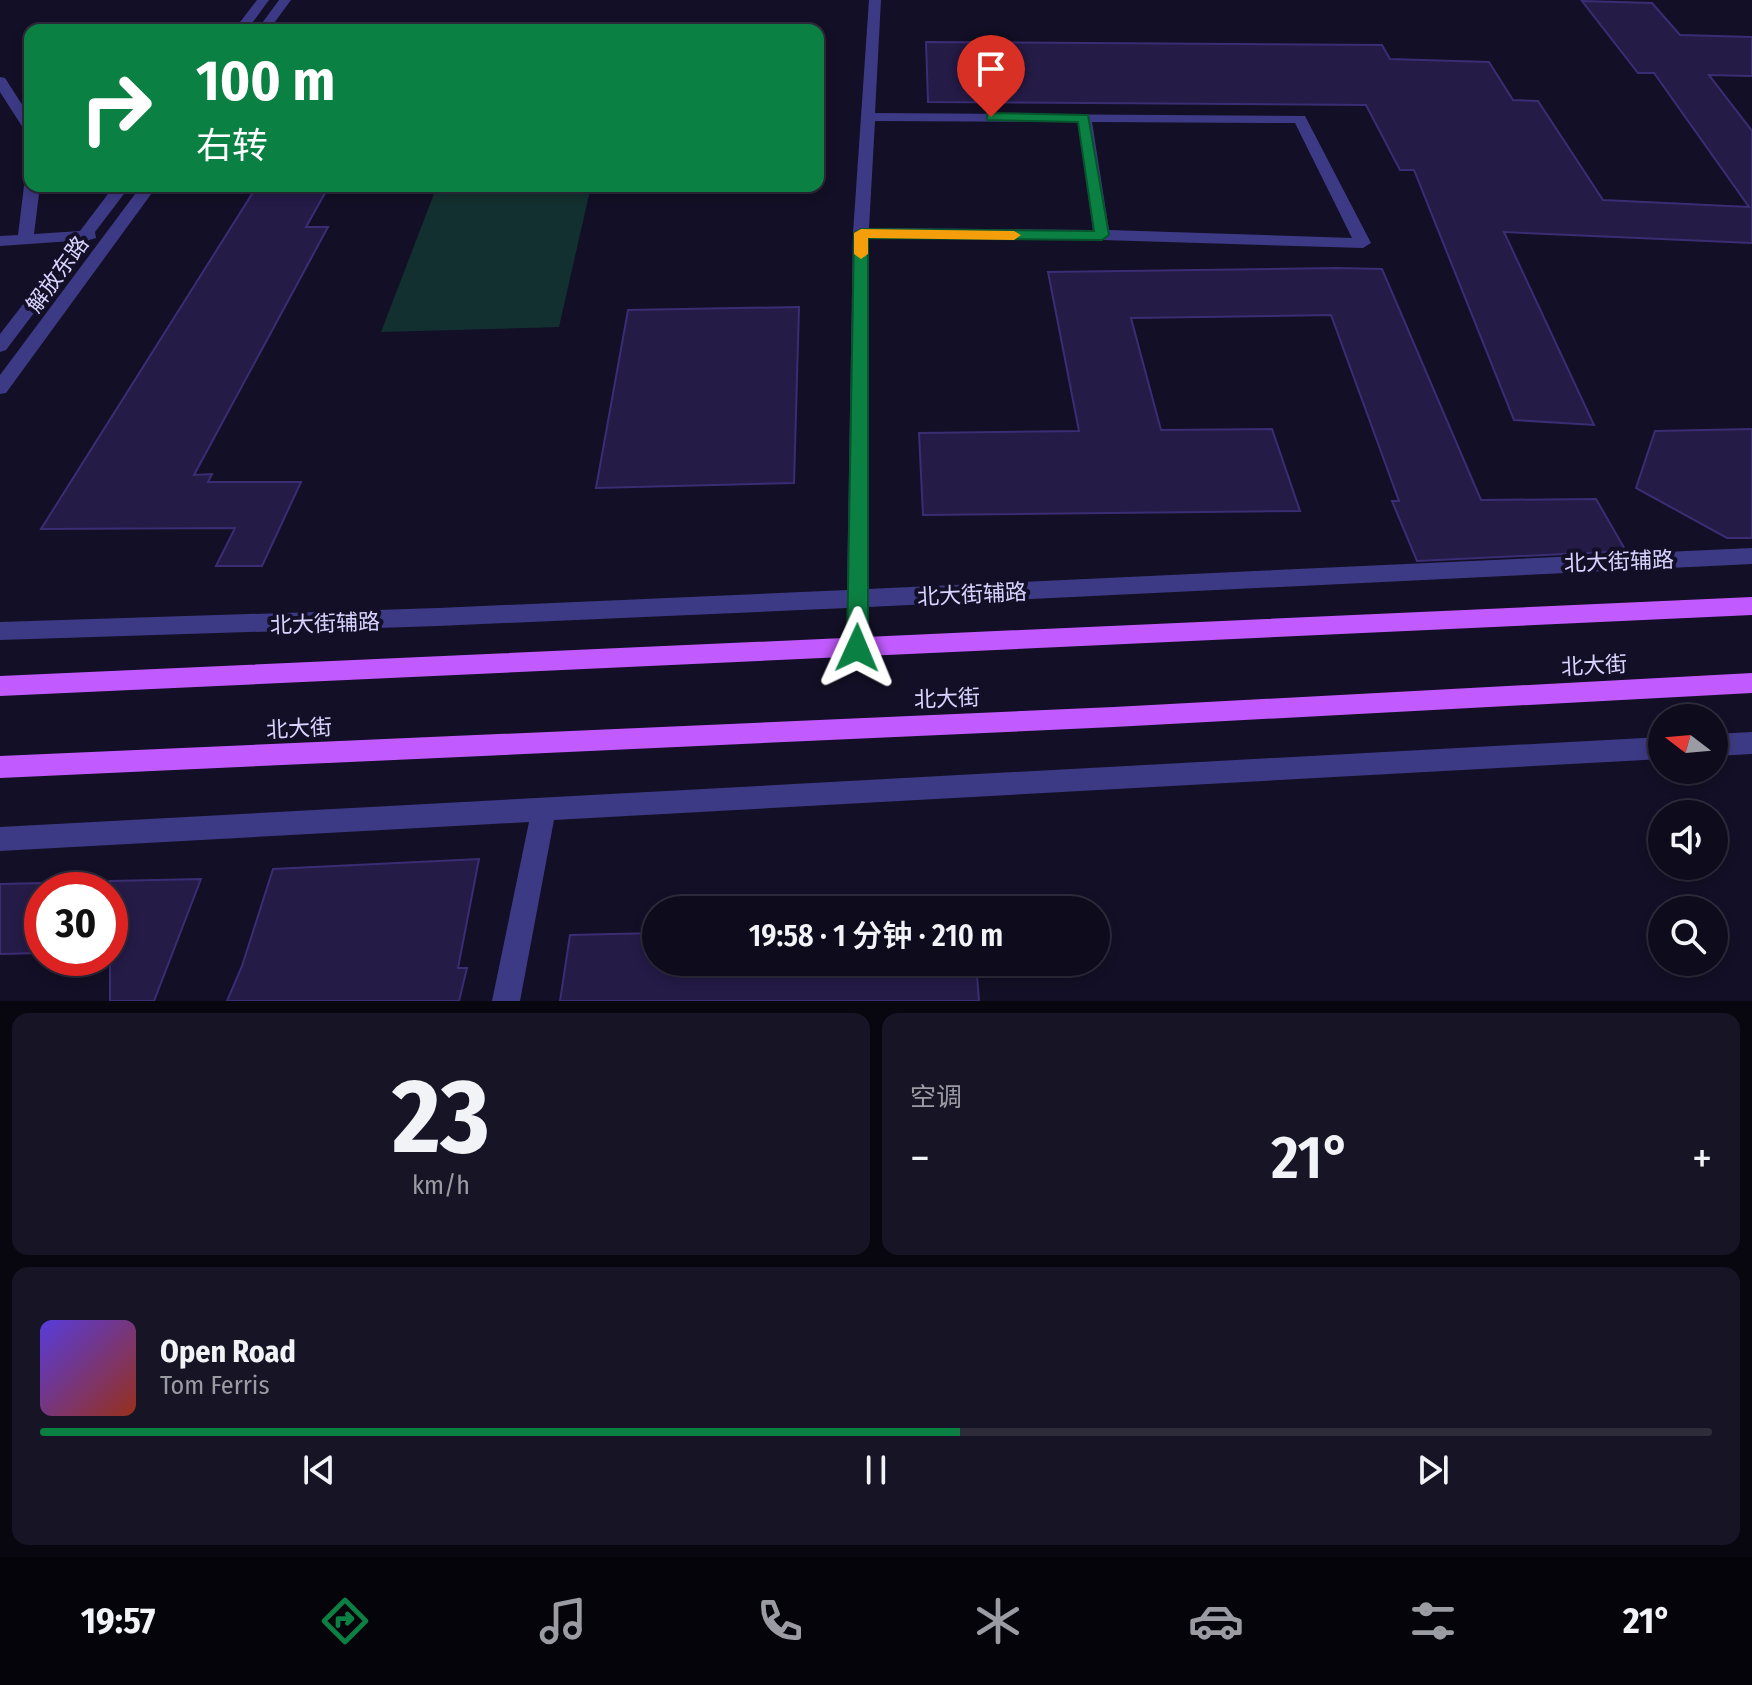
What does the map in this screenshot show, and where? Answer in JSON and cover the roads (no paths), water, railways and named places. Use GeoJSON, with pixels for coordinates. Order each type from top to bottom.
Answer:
{"type":"FeatureCollection","features":[{"type":"Feature","properties":{"kind":"main road"},"geometry":{"type":"LineString","coordinates":[[0,686],[1752,606]]}},
{"type":"Feature","properties":{"kind":"main road","name":"北大街"},"geometry":{"type":"LineString","coordinates":[[0,767],[1114,717],[1752,683]]}},
{"type":"Feature","properties":{"kind":"street"},"geometry":{"type":"LineString","coordinates":[[245,24],[263,0]]}},
{"type":"Feature","properties":{"kind":"street"},"geometry":{"type":"LineString","coordinates":[[267,24],[285,0]]}},
{"type":"Feature","properties":{"kind":"street"},"geometry":{"type":"LineString","coordinates":[[857,648],[861,233],[875,0]]}},
{"type":"Feature","properties":{"kind":"street"},"geometry":{"type":"LineString","coordinates":[[0,81],[24,119]]}},
{"type":"Feature","properties":{"kind":"street"},"geometry":{"type":"LineString","coordinates":[[861,233],[1102,235],[1363,243],[1300,119],[868,117]]}},
{"type":"Feature","properties":{"kind":"street"},"geometry":{"type":"LineString","coordinates":[[1084,118],[1102,235]]}},
{"type":"Feature","properties":{"kind":"street"},"geometry":{"type":"LineString","coordinates":[[25,239],[31,192]]}},
{"type":"Feature","properties":{"kind":"street","name":"解放东路"},"geometry":{"type":"LineString","coordinates":[[0,346],[117,192]]}},
{"type":"Feature","properties":{"kind":"street","name":"解放东路"},"geometry":{"type":"LineString","coordinates":[[0,388],[145,192]]}},
{"type":"Feature","properties":{"kind":"street"},"geometry":{"type":"LineString","coordinates":[[0,241],[114,233]]}},
{"type":"Feature","properties":{"kind":"street","name":"北大街辅路"},"geometry":{"type":"LineString","coordinates":[[0,631],[286,625],[1752,556]]}},
{"type":"Feature","properties":{"kind":"street"},"geometry":{"type":"LineString","coordinates":[[1728,744],[1752,743]]}},
{"type":"Feature","properties":{"kind":"street"},"geometry":{"type":"LineString","coordinates":[[0,839],[1648,749]]}},
{"type":"Feature","properties":{"kind":"street"},"geometry":{"type":"LineString","coordinates":[[506,1001],[544,807]]}}]}
